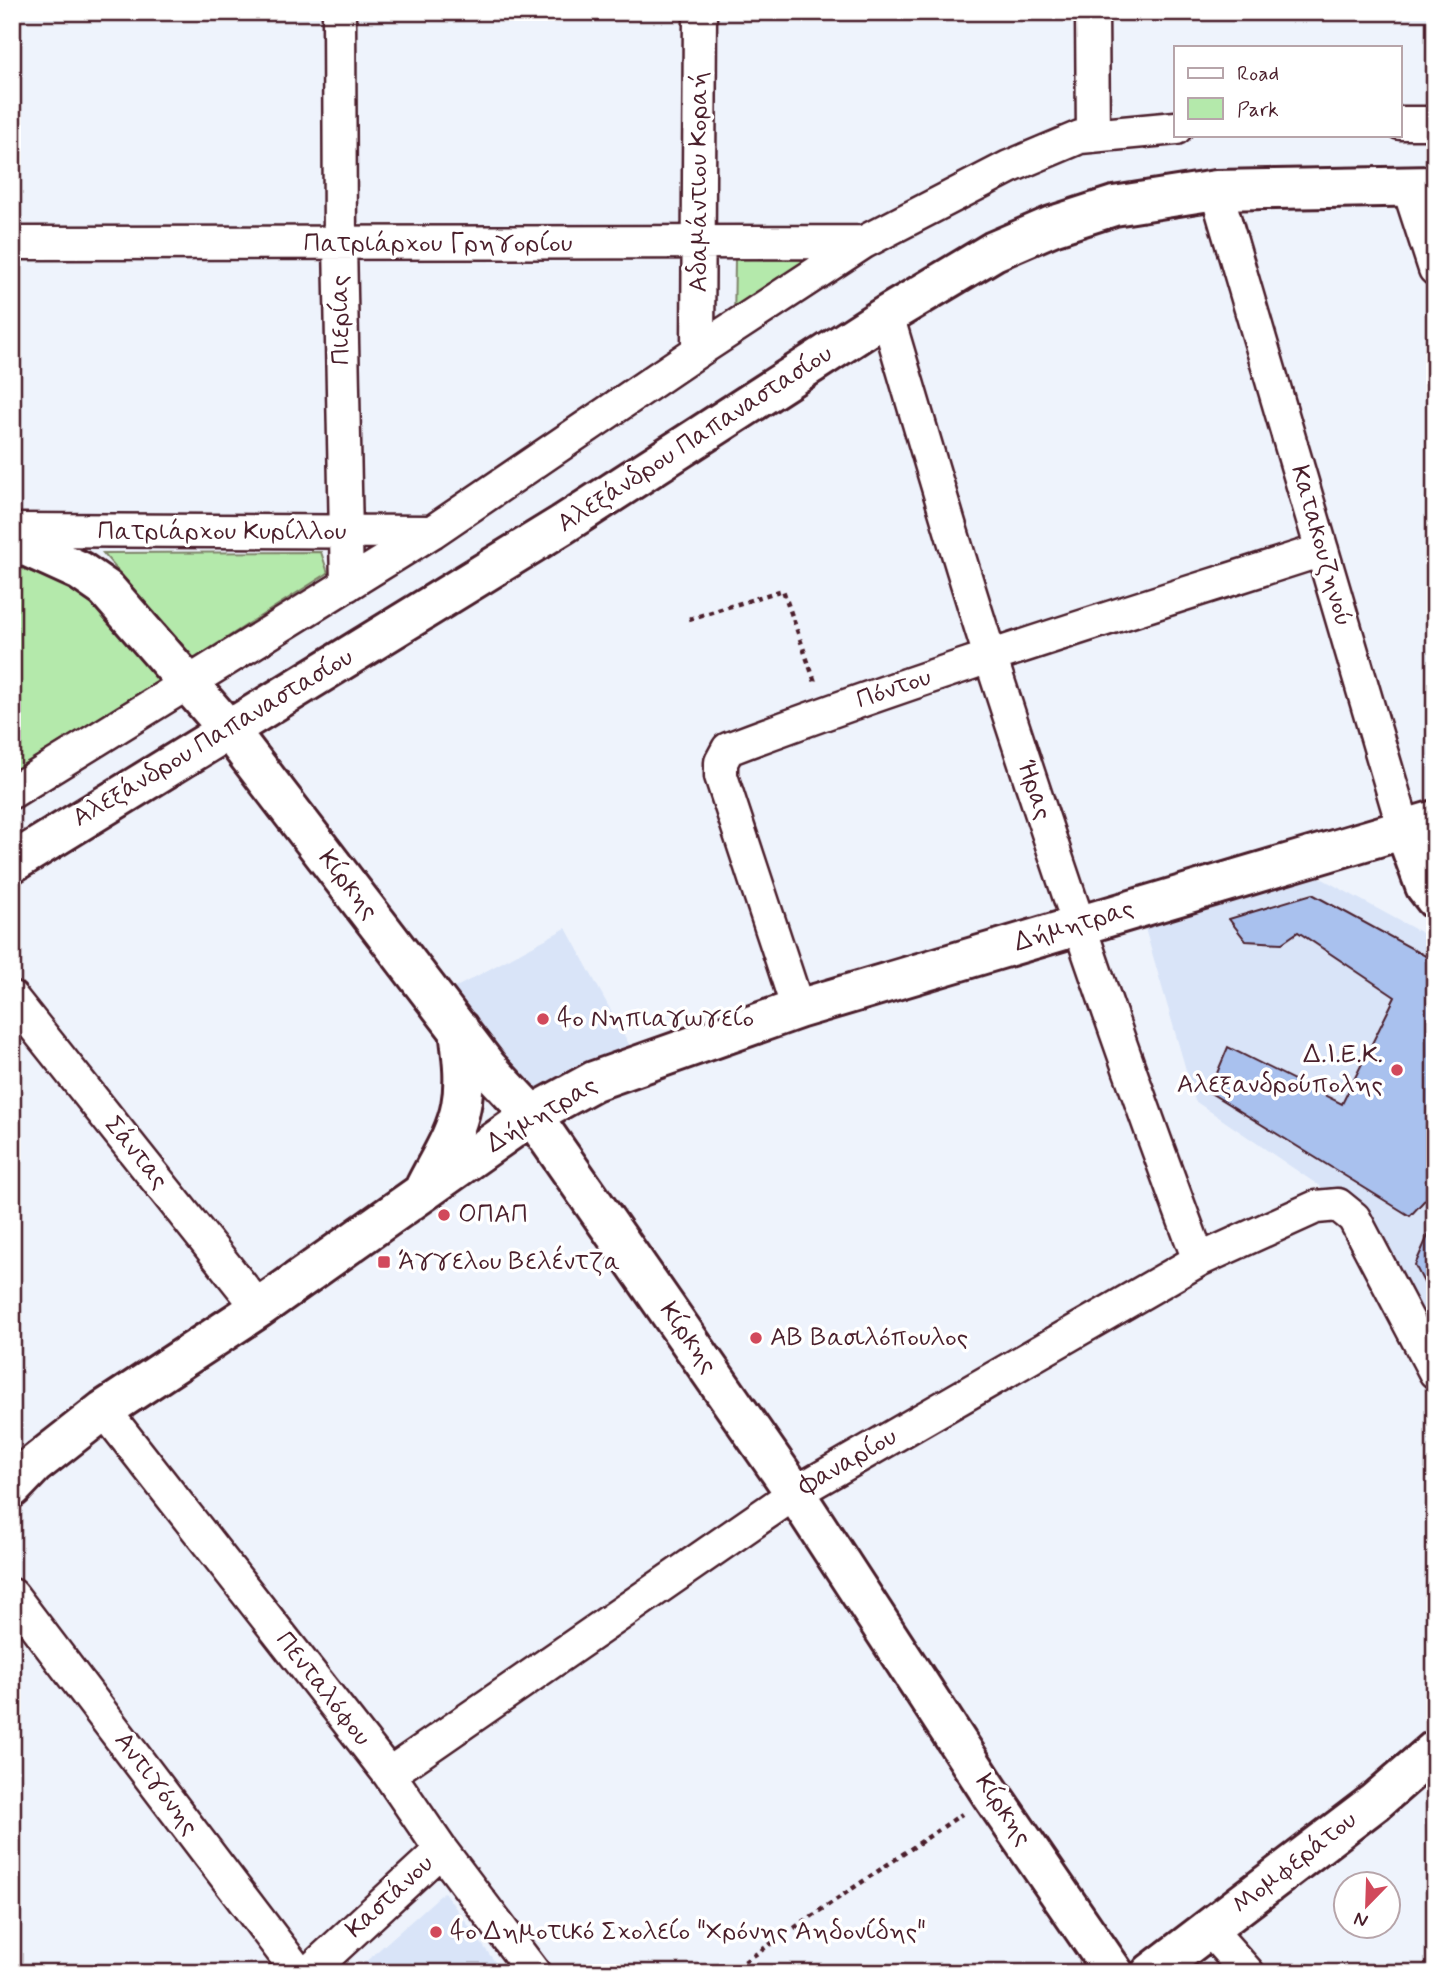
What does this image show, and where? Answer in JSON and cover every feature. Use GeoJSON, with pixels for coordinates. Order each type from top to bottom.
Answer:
{"type":"FeatureCollection","features":[{"type":"Feature","properties":{"kind":"street","name":"Πιερίας"},"geometry":{"type":"LineString","coordinates":[[339,12],[340,244],[347,585]]}},
{"type":"Feature","properties":{"kind":"street","name":"Αδαμάντιου Κοραή"},"geometry":{"type":"LineString","coordinates":[[698,351],[700,12]]}},
{"type":"Feature","properties":{"kind":"street"},"geometry":{"type":"LineString","coordinates":[[1092,12],[1093,136]]}},
{"type":"Feature","properties":{"kind":"street"},"geometry":{"type":"LineString","coordinates":[[1402,123],[1435,123]]}},
{"type":"Feature","properties":{"kind":"street"},"geometry":{"type":"LineString","coordinates":[[12,792],[432,532],[864,242],[1009,167],[1080,137],[1174,128]]}},
{"type":"Feature","properties":{"kind":"street"},"geometry":{"type":"LineString","coordinates":[[1422,186],[1435,269]]}},
{"type":"Feature","properties":{"kind":"street","name":"Αλεξάνδρου Παπαναστασίου"},"geometry":{"type":"LineString","coordinates":[[12,863],[562,525],[887,314],[994,251],[1052,226],[1114,206],[1216,190],[1422,186]]}},
{"type":"Feature","properties":{"kind":"street","name":"Κατακουζηνού"},"geometry":{"type":"LineString","coordinates":[[1216,190],[1322,550],[1419,824],[1424,886],[1435,899]]}},
{"type":"Feature","properties":{"kind":"street","name":"Πατριάρχου Γρηγορίου"},"geometry":{"type":"LineString","coordinates":[[12,243],[864,242]]}},
{"type":"Feature","properties":{"kind":"street","name":"Ήρας"},"geometry":{"type":"LineString","coordinates":[[887,314],[990,657],[1078,925],[1199,1260]]}},
{"type":"Feature","properties":{"kind":"street","name":"Πατριάρχου Κυρίλλου"},"geometry":{"type":"LineString","coordinates":[[12,530],[432,532]]}},
{"type":"Feature","properties":{"kind":"street","name":"Κίρκης"},"geometry":{"type":"LineString","coordinates":[[12,540],[80,571],[106,589],[228,729],[499,1080],[532,1115],[795,1493],[991,1794],[1114,1973]]}},
{"type":"Feature","properties":{"kind":"street","name":"Πόντου"},"geometry":{"type":"LineString","coordinates":[[798,1009],[721,776],[721,762],[728,749],[826,712],[990,657],[1322,550]]}},
{"type":"Feature","properties":{"kind":"street","name":"Δήμητρας"},"geometry":{"type":"LineString","coordinates":[[12,1488],[34,1465],[104,1410],[259,1308],[532,1115],[594,1081],[798,1009],[1419,824]]}},
{"type":"Feature","properties":{"kind":"street","name":"Σάντας"},"geometry":{"type":"LineString","coordinates":[[12,998],[259,1308]]}},
{"type":"Feature","properties":{"kind":"street"},"geometry":{"type":"LineString","coordinates":[[423,1192],[450,1138],[461,1107],[464,1073],[459,1029]]}},
{"type":"Feature","properties":{"kind":"street","name":"Φαναρίου"},"geometry":{"type":"LineString","coordinates":[[389,1774],[795,1493],[1199,1260],[1316,1207],[1338,1205],[1354,1218],[1435,1372]]}},
{"type":"Feature","properties":{"kind":"street","name":"Πενταλόφου"},"geometry":{"type":"LineString","coordinates":[[104,1410],[389,1774],[441,1850],[534,1973]]}},
{"type":"Feature","properties":{"kind":"street","name":"Αντιγόνης"},"geometry":{"type":"LineString","coordinates":[[12,1595],[299,1973]]}},
{"type":"Feature","properties":{"kind":"street","name":"Μομφεράτου"},"geometry":{"type":"LineString","coordinates":[[1151,1973],[1375,1802],[1435,1750]]}},
{"type":"Feature","properties":{"kind":"street","name":"Καστάνου"},"geometry":{"type":"LineString","coordinates":[[308,1973],[441,1850]]}},
{"type":"Feature","properties":{"kind":"street"},"geometry":{"type":"LineString","coordinates":[[1209,1929],[1248,1973]]}},
{"type":"Feature","properties":{"kind":"path"},"geometry":{"type":"LineString","coordinates":[[689,619],[783,590],[826,712]]}},
{"type":"Feature","properties":{"kind":"path"},"geometry":{"type":"LineString","coordinates":[[729,1973],[991,1794]]}},
{"type":"Feature","properties":{"kind":"shaded area"},"geometry":{"type":"Polygon","coordinates":[[[1317,876],[1435,940],[1435,1335],[1378,1226],[1195,1101],[1144,925],[1317,876]]]}},
{"type":"Feature","properties":{"kind":"shaded area","name":"4ο Νηπιαγωγείο"},"geometry":{"type":"Polygon","coordinates":[[[566,928],[630,1046],[534,1097],[449,991],[566,928]]]}},
{"type":"Feature","properties":{"kind":"shaded area","name":"4ο Δημοτικό Σχολείο \"Χρόνης Αηδονίδης\""},"geometry":{"type":"Polygon","coordinates":[[[444,1892],[503,1973],[353,1973],[444,1892]]]}},
{"type":"Feature","properties":{"kind":"green space"},"geometry":{"type":"Polygon","coordinates":[[[735,259],[821,260],[734,328],[735,259]]]}},
{"type":"Feature","properties":{"kind":"green space"},"geometry":{"type":"Polygon","coordinates":[[[321,552],[328,573],[192,660],[103,553],[321,552]]]}},
{"type":"Feature","properties":{"kind":"green space"},"geometry":{"type":"Polygon","coordinates":[[[19,567],[79,591],[97,604],[165,678],[12,776],[12,568],[19,567]]]}},
{"type":"Feature","properties":{"kind":"building","name":"Δ.Ι.Ε.Κ. Αλεξανδρούπολης"},"geometry":{"type":"Polygon","coordinates":[[[1312,894],[1435,961],[1435,1189],[1410,1216],[1209,1092],[1228,1047],[1342,1104],[1395,997],[1298,932],[1282,943],[1246,941],[1229,919],[1312,894]]]}},
{"type":"Feature","properties":{"kind":"building"},"geometry":{"type":"Polygon","coordinates":[[[1435,1220],[1435,1304],[1415,1265],[1435,1220]]]}},
{"type":"Feature","properties":{"kind":"place","name":"4ο Νηπιαγωγείο"},"geometry":{"type":"Point","coordinates":[543,1019]}},
{"type":"Feature","properties":{"kind":"place","name":"Δ.Ι.Ε.Κ. Αλεξανδρούπολης"},"geometry":{"type":"Point","coordinates":[1397,1070]}},
{"type":"Feature","properties":{"kind":"place","name":"ΟΠΑΠ"},"geometry":{"type":"Point","coordinates":[444,1215]}},
{"type":"Feature","properties":{"kind":"place","name":"Άγγελου Βελέντζα"},"geometry":{"type":"Point","coordinates":[384,1262]}},
{"type":"Feature","properties":{"kind":"place","name":"ΑΒ Βασιλόπουλος"},"geometry":{"type":"Point","coordinates":[756,1338]}},
{"type":"Feature","properties":{"kind":"place","name":"4ο Δημοτικό Σχολείο \"Χρόνης Αηδονίδης\""},"geometry":{"type":"Point","coordinates":[436,1932]}}]}
